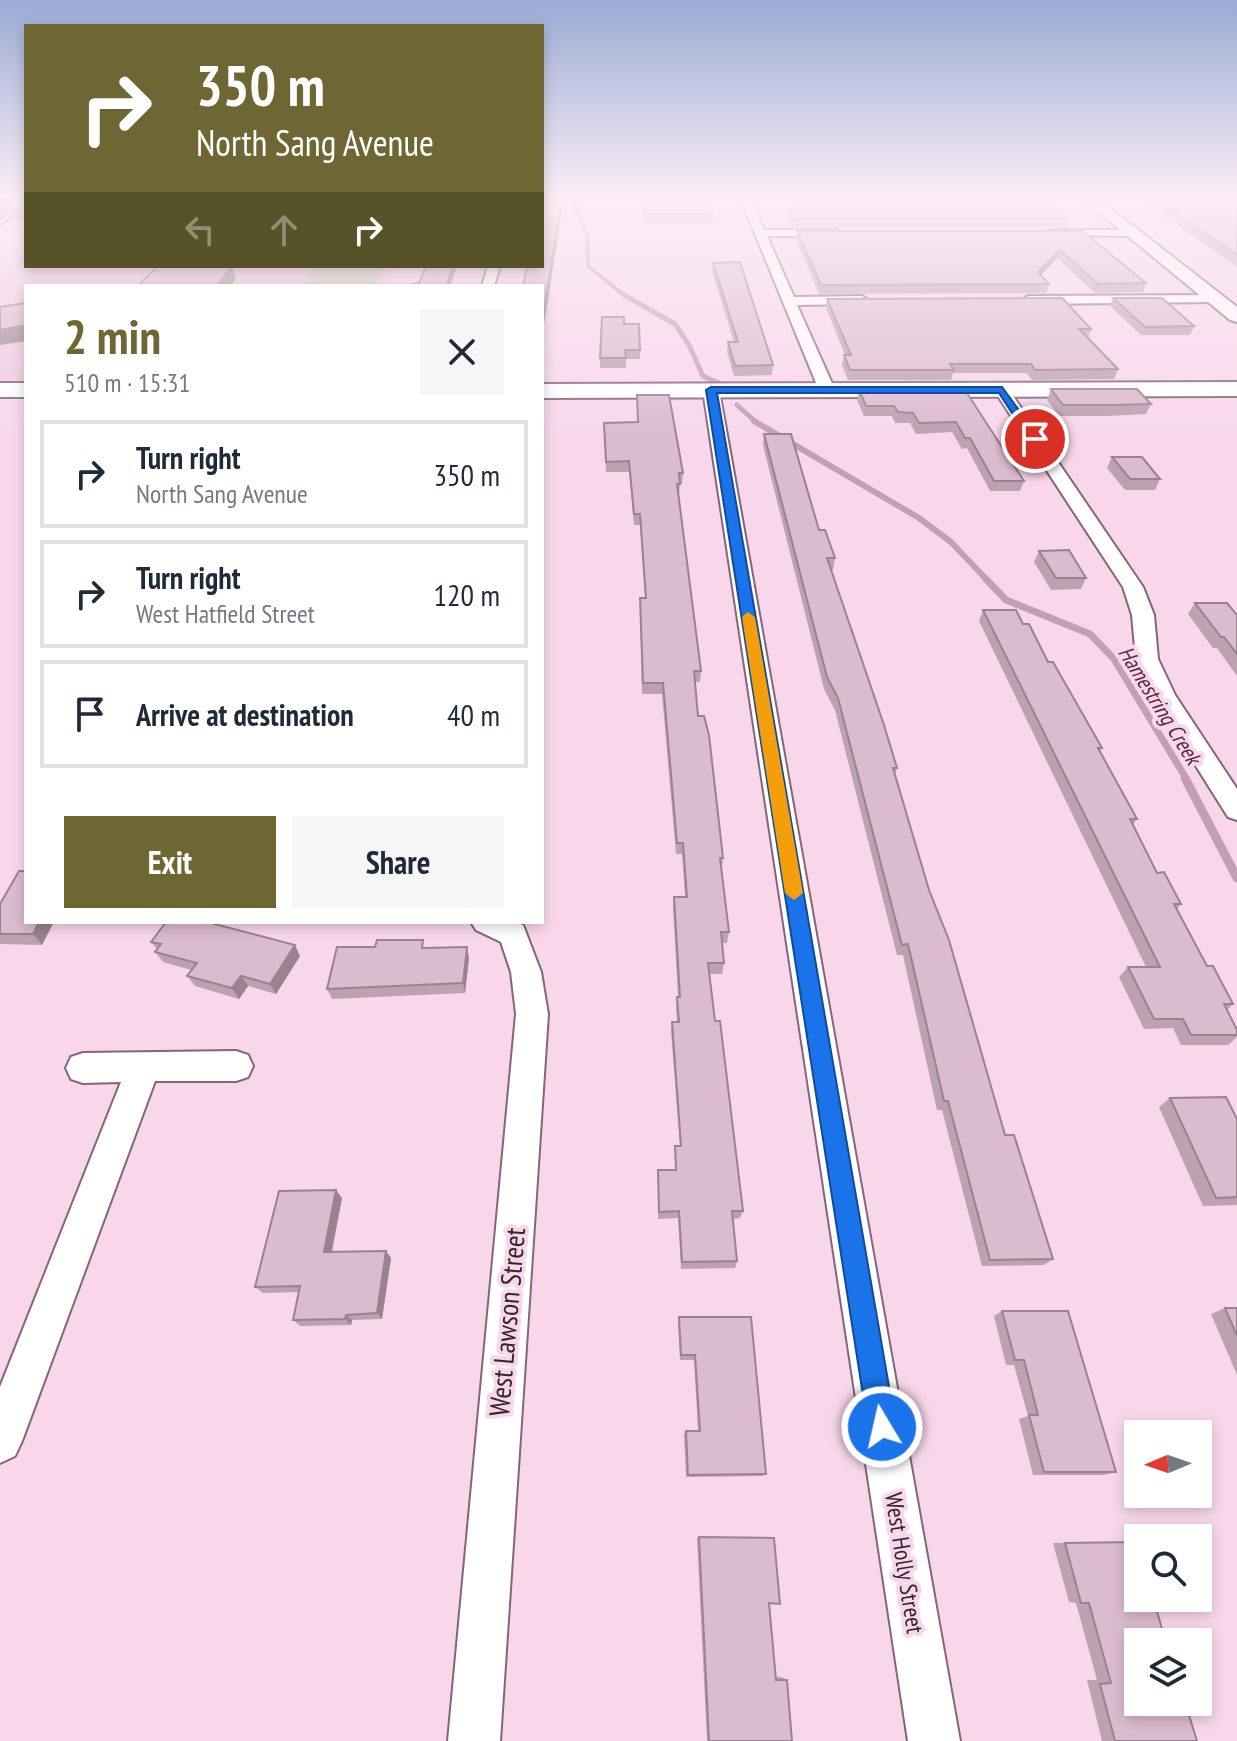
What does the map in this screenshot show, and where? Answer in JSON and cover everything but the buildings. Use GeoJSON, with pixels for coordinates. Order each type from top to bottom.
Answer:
{"type":"FeatureCollection","features":[{"type":"Feature","properties":{"kind":"street"},"geometry":{"type":"LineString","coordinates":[[779,278],[827,390]]}},
{"type":"Feature","properties":{"kind":"street"},"geometry":{"type":"LineString","coordinates":[[1189,278],[1237,316]]}},
{"type":"Feature","properties":{"kind":"street"},"geometry":{"type":"LineString","coordinates":[[1010,300],[1215,299]]}},
{"type":"Feature","properties":{"kind":"street"},"geometry":{"type":"LineString","coordinates":[[789,301],[883,300]]}},
{"type":"Feature","properties":{"kind":"street"},"geometry":{"type":"LineString","coordinates":[[544,391],[1237,389]]}},
{"type":"Feature","properties":{"kind":"street"},"geometry":{"type":"LineString","coordinates":[[0,390],[24,390]]}},
{"type":"Feature","properties":{"kind":"street","name":"West Holly Street"},"geometry":{"type":"LineString","coordinates":[[711,390],[934,1741]]}},
{"type":"Feature","properties":{"kind":"street"},"geometry":{"type":"LineString","coordinates":[[1002,390],[1133,587],[1143,615],[1147,659],[1158,684],[1237,810]]}},
{"type":"Feature","properties":{"kind":"street","name":"West Lawson Street"},"geometry":{"type":"LineString","coordinates":[[474,1741],[532,1014],[526,972],[513,934],[490,924]]}},
{"type":"Feature","properties":{"kind":"street"},"geometry":{"type":"LineString","coordinates":[[0,1441],[144,1066]]}},
{"type":"Feature","properties":{"kind":"street"},"geometry":{"type":"LineString","coordinates":[[83,1068],[236,1066]]}},
{"type":"Feature","properties":{"kind":"shaded area"},"geometry":{"type":"Polygon","coordinates":[[[0,278],[389,278],[386,284],[24,284],[24,390],[0,390],[0,278]]]}},
{"type":"Feature","properties":{"kind":"shaded area"},"geometry":{"type":"Polygon","coordinates":[[[307,278],[379,278],[376,284],[305,284],[307,278]]]}},
{"type":"Feature","properties":{"kind":"waterway","name":"Hamestring Creek"},"geometry":{"type":"LineString","coordinates":[[603,278],[626,297]]}},
{"type":"Feature","properties":{"kind":"waterway","name":"Hamestring Creek"},"geometry":{"type":"LineString","coordinates":[[624,295],[675,324],[703,376],[721,384]]}},
{"type":"Feature","properties":{"kind":"waterway","name":"Hamestring Creek"},"geometry":{"type":"LineString","coordinates":[[737,405],[756,422]]}},
{"type":"Feature","properties":{"kind":"waterway","name":"Hamestring Creek"},"geometry":{"type":"LineString","coordinates":[[756,422],[919,518],[951,542],[988,581]]}},
{"type":"Feature","properties":{"kind":"waterway","name":"Hamestring Creek"},"geometry":{"type":"LineString","coordinates":[[986,579],[1006,600],[1090,634],[1114,659],[1187,780]]}},
{"type":"Feature","properties":{"kind":"waterway","name":"Hamestring Creek"},"geometry":{"type":"LineString","coordinates":[[1185,778],[1237,878]]}},
{"type":"Feature","properties":{"kind":"slow traffic"},"geometry":{"type":"LineString","coordinates":[[748,617],[794,893]]}},
{"type":"Feature","properties":{"kind":"route"},"geometry":{"type":"LineString","coordinates":[[882,1427],[711,390],[1002,390],[1035,439]]}}]}
